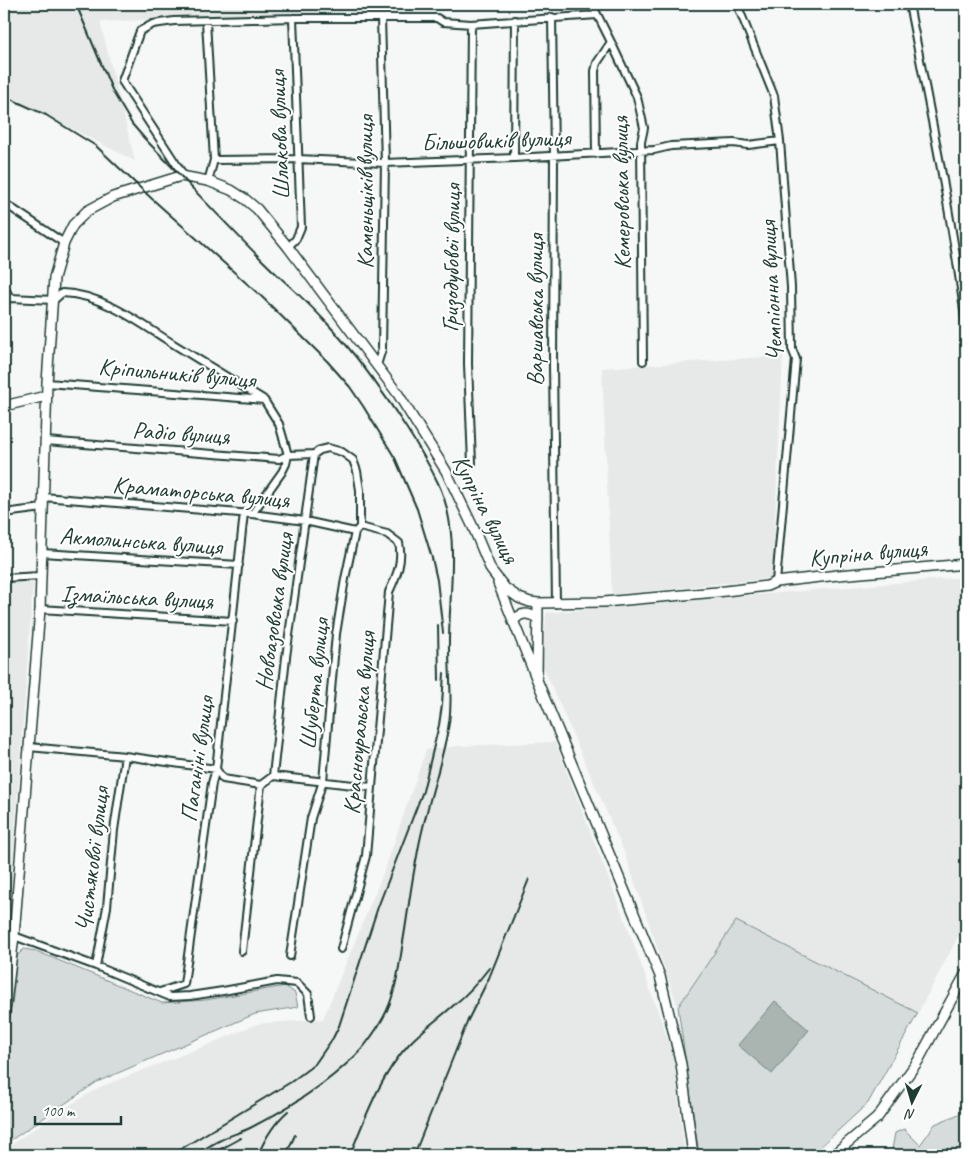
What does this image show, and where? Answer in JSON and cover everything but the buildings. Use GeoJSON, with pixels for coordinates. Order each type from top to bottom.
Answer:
{"type":"FeatureCollection","features":[{"type":"Feature","properties":{"kind":"main road","name":"Купріна вулиця"},"geometry":{"type":"LineString","coordinates":[[184,176],[208,181],[231,190],[245,199],[257,209],[288,247],[398,394],[446,470],[491,570],[505,588],[520,598],[538,604],[604,602],[718,592],[767,586],[776,582],[838,575],[966,564]]}},
{"type":"Feature","properties":{"kind":"main road"},"geometry":{"type":"LineString","coordinates":[[4,1019],[14,936],[40,609],[46,396],[54,278],[64,243],[73,225],[87,211],[113,197],[184,176]]}},
{"type":"Feature","properties":{"kind":"main road"},"geometry":{"type":"LineString","coordinates":[[4,406],[46,396]]}},
{"type":"Feature","properties":{"kind":"main road"},"geometry":{"type":"LineString","coordinates":[[491,570],[502,601],[513,622],[660,976],[681,1064],[693,1155]]}},
{"type":"Feature","properties":{"kind":"main road"},"geometry":{"type":"LineString","coordinates":[[537,680],[538,604]]}},
{"type":"Feature","properties":{"kind":"main road"},"geometry":{"type":"LineString","coordinates":[[513,622],[518,616],[524,614],[532,615],[538,619]]}},
{"type":"Feature","properties":{"kind":"main road"},"geometry":{"type":"LineString","coordinates":[[4,936],[14,936]]}},
{"type":"Feature","properties":{"kind":"main road"},"geometry":{"type":"LineString","coordinates":[[833,1155],[877,1118],[918,1061],[966,973]]}},
{"type":"Feature","properties":{"kind":"street","name":"Кемеровська вулиця"},"geometry":{"type":"LineString","coordinates":[[592,4],[637,97],[644,128],[641,142],[643,361]]}},
{"type":"Feature","properties":{"kind":"street","name":"Чемпіонна вулиця"},"geometry":{"type":"LineString","coordinates":[[737,4],[774,96],[780,141],[791,286],[792,349],[796,359],[776,582]]}},
{"type":"Feature","properties":{"kind":"street"},"geometry":{"type":"LineString","coordinates":[[909,4],[937,144],[966,326]]}},
{"type":"Feature","properties":{"kind":"street"},"geometry":{"type":"LineString","coordinates":[[184,176],[122,81],[140,31],[153,24],[174,21],[293,18],[437,18],[443,22],[471,24],[597,15]]}},
{"type":"Feature","properties":{"kind":"street","name":"Варшавська вулиця"},"geometry":{"type":"LineString","coordinates":[[552,17],[556,604]]}},
{"type":"Feature","properties":{"kind":"street","name":"Шлакова вулиця"},"geometry":{"type":"LineString","coordinates":[[288,247],[296,238],[301,227],[293,18]]}},
{"type":"Feature","properties":{"kind":"street","name":"Каменьщіків вулиця"},"geometry":{"type":"LineString","coordinates":[[377,366],[382,350],[385,163],[381,18]]}},
{"type":"Feature","properties":{"kind":"street"},"geometry":{"type":"LineString","coordinates":[[514,158],[515,20]]}},
{"type":"Feature","properties":{"kind":"street"},"geometry":{"type":"LineString","coordinates":[[206,21],[214,160],[208,181]]}},
{"type":"Feature","properties":{"kind":"street","name":"Гризодубової вулиця"},"geometry":{"type":"LineString","coordinates":[[471,24],[468,364],[472,463]]}},
{"type":"Feature","properties":{"kind":"street"},"geometry":{"type":"LineString","coordinates":[[596,154],[595,71],[611,42]]}},
{"type":"Feature","properties":{"kind":"street","name":"Більшовиків вулиця"},"geometry":{"type":"LineString","coordinates":[[214,160],[298,159],[385,163],[596,154],[654,150],[671,146],[734,143],[748,145],[780,141]]}},
{"type":"Feature","properties":{"kind":"street"},"geometry":{"type":"LineString","coordinates":[[4,203],[64,243]]}},
{"type":"Feature","properties":{"kind":"street"},"geometry":{"type":"LineString","coordinates":[[4,287],[7,299],[54,300],[62,293],[90,297],[122,312],[264,400]]}},
{"type":"Feature","properties":{"kind":"street","name":"Кріпильників вулиця"},"geometry":{"type":"LineString","coordinates":[[47,383],[264,400],[279,424],[288,455]]}},
{"type":"Feature","properties":{"kind":"street","name":"Радіо вулиця"},"geometry":{"type":"LineString","coordinates":[[45,441],[279,459],[288,455],[314,454]]}},
{"type":"Feature","properties":{"kind":"street","name":"Шуберта вулиця"},"geometry":{"type":"LineString","coordinates":[[290,956],[311,818],[323,781],[336,634],[345,579],[358,529],[360,490],[357,471],[352,460],[342,452],[328,448],[314,454]]}},
{"type":"Feature","properties":{"kind":"street","name":"Новоазовська вулиця"},"geometry":{"type":"LineString","coordinates":[[273,776],[286,656],[314,454]]}},
{"type":"Feature","properties":{"kind":"street"},"geometry":{"type":"LineString","coordinates":[[252,514],[282,472],[288,455]]}},
{"type":"Feature","properties":{"kind":"street","name":"Краматорська вулиця"},"geometry":{"type":"LineString","coordinates":[[43,497],[244,513],[358,529]]}},
{"type":"Feature","properties":{"kind":"street"},"geometry":{"type":"LineString","coordinates":[[4,513],[43,508]]}},
{"type":"Feature","properties":{"kind":"street","name":"Паганіні вулиця"},"geometry":{"type":"LineString","coordinates":[[160,992],[184,984],[212,783],[216,769],[244,513]]}},
{"type":"Feature","properties":{"kind":"street","name":"Красноуральска вулиця"},"geometry":{"type":"LineString","coordinates":[[341,949],[366,856],[389,592],[398,572],[401,552],[399,543],[387,534],[358,529]]}},
{"type":"Feature","properties":{"kind":"street","name":"Акмолинська вулиця"},"geometry":{"type":"LineString","coordinates":[[42,553],[239,565]]}},
{"type":"Feature","properties":{"kind":"street","name":"Акмолинська вулиця"},"geometry":{"type":"LineString","coordinates":[[4,578],[41,576]]}},
{"type":"Feature","properties":{"kind":"street","name":"Ізмаїльська вулиця"},"geometry":{"type":"LineString","coordinates":[[40,609],[233,621]]}},
{"type":"Feature","properties":{"kind":"street"},"geometry":{"type":"LineString","coordinates":[[29,747],[125,756],[216,769],[223,779],[261,785],[273,776],[371,787]]}},
{"type":"Feature","properties":{"kind":"street","name":"Чистякової вулиця"},"geometry":{"type":"LineString","coordinates":[[96,966],[107,907],[114,830],[125,756]]}},
{"type":"Feature","properties":{"kind":"street"},"geometry":{"type":"LineString","coordinates":[[242,951],[261,785]]}},
{"type":"Feature","properties":{"kind":"street"},"geometry":{"type":"LineString","coordinates":[[14,936],[96,966],[170,997],[224,991],[277,981],[297,983],[308,994],[311,1016]]}},
{"type":"Feature","properties":{"kind":"shaded area"},"geometry":{"type":"Polygon","coordinates":[[[4,4],[523,4],[516,6],[432,10],[251,15],[100,22],[135,161],[4,94],[4,4]]]}},
{"type":"Feature","properties":{"kind":"shaded area"},"geometry":{"type":"Polygon","coordinates":[[[783,356],[772,578],[612,595],[602,368],[783,356]]]}},
{"type":"Feature","properties":{"kind":"shaded area"},"geometry":{"type":"Polygon","coordinates":[[[966,577],[966,921],[918,1013],[736,922],[678,1007],[625,854],[543,666],[546,613],[966,577]]]}},
{"type":"Feature","properties":{"kind":"shaded area"},"geometry":{"type":"Polygon","coordinates":[[[4,581],[33,583],[8,930],[4,930],[4,581]]]}},
{"type":"Feature","properties":{"kind":"shaded area"},"geometry":{"type":"Polygon","coordinates":[[[555,742],[628,928],[673,1054],[685,1155],[5,1155],[8,1147],[57,1113],[100,1087],[257,1024],[323,1019],[385,869],[426,750],[460,746],[555,742]]]}},
{"type":"Feature","properties":{"kind":"shaded area"},"geometry":{"type":"Polygon","coordinates":[[[736,921],[918,1013],[868,1103],[810,1155],[699,1155],[678,1007],[736,921]]]}},
{"type":"Feature","properties":{"kind":"shaded area"},"geometry":{"type":"Polygon","coordinates":[[[24,949],[36,951],[162,1003],[206,1000],[285,986],[295,993],[298,1007],[255,1014],[97,1082],[5,1144],[4,1147],[4,1030],[12,1005],[17,956],[24,949]]]}},
{"type":"Feature","properties":{"kind":"shaded area"},"geometry":{"type":"Polygon","coordinates":[[[775,1001],[809,1030],[772,1074],[738,1045],[775,1001]]]}},
{"type":"Feature","properties":{"kind":"shaded area"},"geometry":{"type":"Polygon","coordinates":[[[966,1111],[966,1155],[891,1155],[895,1133],[904,1129],[920,1145],[935,1124],[966,1111]]]}},
{"type":"Feature","properties":{"kind":"railway"},"geometry":{"type":"LineString","coordinates":[[76,4],[113,92],[132,124],[247,245],[317,312],[358,359],[388,400],[427,462],[438,483],[450,523],[452,543],[449,628],[451,699],[448,729],[420,840],[399,970],[390,1003],[381,1022],[363,1048],[321,1085],[275,1115],[218,1141],[194,1155]]}},
{"type":"Feature","properties":{"kind":"railway"},"geometry":{"type":"LineString","coordinates":[[4,96],[46,115],[96,146],[262,297],[327,361],[350,387],[395,458],[417,509],[437,580],[443,633]]}},
{"type":"Feature","properties":{"kind":"railway"},"geometry":{"type":"LineString","coordinates":[[438,625],[439,680]]}},
{"type":"Feature","properties":{"kind":"railway"},"geometry":{"type":"LineString","coordinates":[[171,1155],[291,1082],[315,1064],[333,1038],[339,1026],[378,907],[423,791],[439,725],[444,673]]}},
{"type":"Feature","properties":{"kind":"railway"},"geometry":{"type":"LineString","coordinates":[[414,1155],[468,1020],[489,978],[529,879]]}},
{"type":"Feature","properties":{"kind":"railway"},"geometry":{"type":"LineString","coordinates":[[350,1155],[375,1097],[399,1056],[414,1039],[469,992],[489,968]]}},
{"type":"Feature","properties":{"kind":"railway"},"geometry":{"type":"LineString","coordinates":[[258,1155],[270,1131],[288,1111]]}},
{"type":"Feature","properties":{"kind":"railway"},"geometry":{"type":"LineString","coordinates":[[286,1155],[295,1135]]}},
{"type":"Feature","properties":{"kind":"railway"},"geometry":{"type":"LineString","coordinates":[[210,1155],[241,1138]]}}]}
